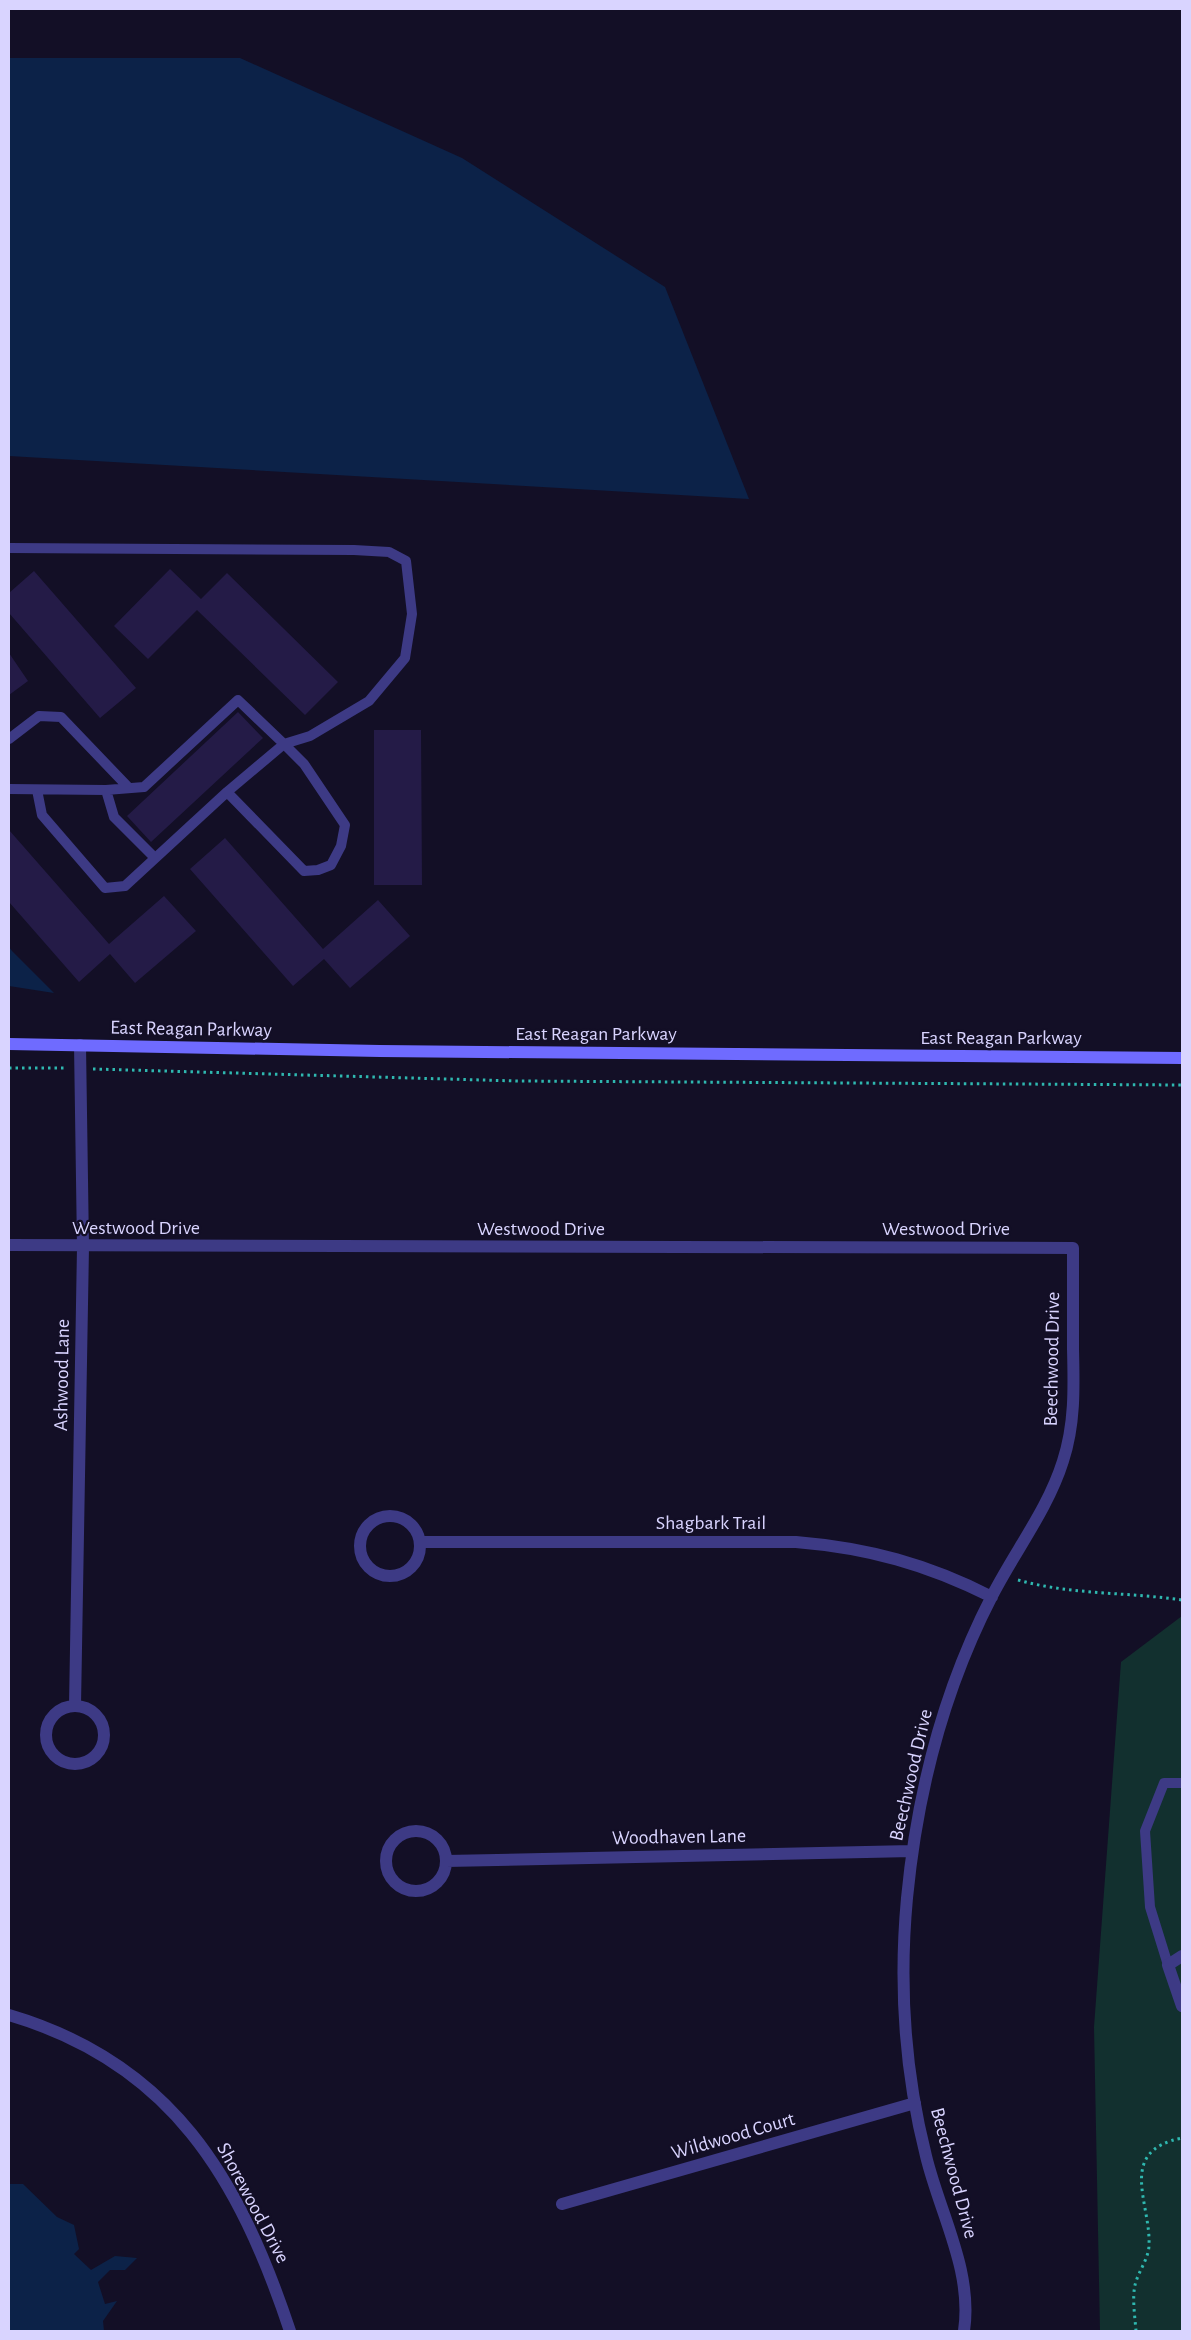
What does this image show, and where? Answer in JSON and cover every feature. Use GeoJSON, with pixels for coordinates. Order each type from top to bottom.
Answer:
{"type":"FeatureCollection","features":[{"type":"Feature","properties":{"kind":"street","name":"East Reagan Parkway"},"geometry":{"type":"LineString","coordinates":[[9,1044],[400,1052],[1182,1058]]}},
{"type":"Feature","properties":{"kind":"street","name":"Ashwood Lane"},"geometry":{"type":"LineString","coordinates":[[75,1706],[83,1247],[80,1045]]}},
{"type":"Feature","properties":{"kind":"street","name":"Westwood Drive"},"geometry":{"type":"LineString","coordinates":[[9,1246],[1073,1248]]}},
{"type":"Feature","properties":{"kind":"street","name":"Beechwood Drive"},"geometry":{"type":"LineString","coordinates":[[964,2331],[965,2295],[961,2267],[933,2181],[915,2103],[906,2026],[904,1958],[912,1851],[922,1794],[937,1737],[955,1682],[992,1596],[1049,1497],[1063,1462],[1072,1424],[1073,1248]]}},
{"type":"Feature","properties":{"kind":"street"},"geometry":{"type":"LineString","coordinates":[[384,1517],[396,1517],[407,1522],[416,1530],[420,1542],[420,1553],[415,1563],[408,1571],[398,1575],[387,1576],[376,1572],[367,1565],[362,1555],[361,1543],[364,1532],[372,1522],[384,1517]]}},
{"type":"Feature","properties":{"kind":"street","name":"Shagbark Trail"},"geometry":{"type":"LineString","coordinates":[[420,1542],[796,1542],[836,1545],[882,1554],[920,1565],[992,1596]]}},
{"type":"Feature","properties":{"kind":"street"},"geometry":{"type":"LineString","coordinates":[[75,1706],[86,1708],[96,1714],[102,1723],[105,1734],[103,1745],[98,1754],[88,1762],[76,1765],[65,1763],[54,1756],[48,1746],[46,1735],[48,1724],[54,1715],[64,1708],[75,1706]]}},
{"type":"Feature","properties":{"kind":"street"},"geometry":{"type":"LineString","coordinates":[[413,1831],[426,1832],[436,1839],[444,1849],[446,1861],[440,1880],[423,1891],[413,1892],[401,1888],[391,1880],[386,1868],[386,1855],[391,1843],[401,1834],[413,1831]]}},
{"type":"Feature","properties":{"kind":"street","name":"Woodhaven Lane"},"geometry":{"type":"LineString","coordinates":[[446,1861],[912,1851]]}},
{"type":"Feature","properties":{"kind":"street"},"geometry":{"type":"LineString","coordinates":[[1182,1956],[1168,1965],[1182,2006]]}},
{"type":"Feature","properties":{"kind":"street","name":"Shorewood Drive"},"geometry":{"type":"LineString","coordinates":[[9,2015],[60,2032],[97,2050],[153,2091],[185,2124],[206,2152],[253,2234],[275,2285],[290,2331]]}},
{"type":"Feature","properties":{"kind":"street","name":"Wildwood Court"},"geometry":{"type":"LineString","coordinates":[[562,2204],[915,2103]]}},
{"type":"Feature","properties":{"kind":"lane"},"geometry":{"type":"LineString","coordinates":[[9,548],[354,550],[389,552],[406,561],[412,614],[405,658],[369,701],[310,736],[284,744],[227,792],[125,886],[105,888],[42,816],[36,790]]}},
{"type":"Feature","properties":{"kind":"lane"},"geometry":{"type":"LineString","coordinates":[[9,789],[106,790],[144,787],[238,700],[304,764],[345,825],[341,846],[331,864],[318,870],[304,871],[227,792]]}},
{"type":"Feature","properties":{"kind":"lane"},"geometry":{"type":"LineString","coordinates":[[9,740],[39,716],[62,717],[129,788]]}},
{"type":"Feature","properties":{"kind":"lane"},"geometry":{"type":"LineString","coordinates":[[106,790],[114,817],[155,858]]}},
{"type":"Feature","properties":{"kind":"lane"},"geometry":{"type":"LineString","coordinates":[[1168,1965],[1150,1908],[1145,1831],[1164,1783],[1182,1783]]}},
{"type":"Feature","properties":{"kind":"path"},"geometry":{"type":"LineString","coordinates":[[9,1068],[517,1081],[680,1080],[1061,1086],[1182,1085]]}},
{"type":"Feature","properties":{"kind":"path"},"geometry":{"type":"LineString","coordinates":[[1003,1576],[1049,1589],[1139,1594],[1182,1600]]}},
{"type":"Feature","properties":{"kind":"path"},"geometry":{"type":"LineString","coordinates":[[1136,2331],[1135,2286],[1150,2246],[1140,2175],[1151,2153],[1167,2141],[1182,2138]]}},
{"type":"Feature","properties":{"kind":"green space"},"geometry":{"type":"Polygon","coordinates":[[[1182,1616],[1182,2331],[1100,2331],[1094,2027],[1121,1662],[1182,1616]]]}},
{"type":"Feature","properties":{"kind":"water"},"geometry":{"type":"Polygon","coordinates":[[[9,58],[240,58],[462,158],[665,287],[749,499],[9,456],[9,58]]]}},
{"type":"Feature","properties":{"kind":"water"},"geometry":{"type":"Polygon","coordinates":[[[9,947],[12,951],[54,993],[9,986],[9,947]]]}},
{"type":"Feature","properties":{"kind":"water"},"geometry":{"type":"Polygon","coordinates":[[[9,2184],[23,2184],[57,2217],[74,2225],[79,2249],[74,2254],[91,2270],[115,2256],[137,2258],[125,2270],[110,2270],[98,2282],[105,2304],[117,2301],[103,2321],[104,2331],[9,2331],[9,2184]]]}},
{"type":"Feature","properties":{"kind":"building"},"geometry":{"type":"Polygon","coordinates":[[[170,569],[201,599],[227,573],[338,682],[305,715],[197,610],[148,659],[114,626],[170,569]]]}},
{"type":"Feature","properties":{"kind":"building"},"geometry":{"type":"Polygon","coordinates":[[[34,571],[136,688],[100,718],[9,613],[9,593],[34,571]]]}},
{"type":"Feature","properties":{"kind":"building"},"geometry":{"type":"Polygon","coordinates":[[[9,653],[28,681],[9,695],[9,653]]]}},
{"type":"Feature","properties":{"kind":"building"},"geometry":{"type":"Polygon","coordinates":[[[238,712],[263,738],[151,842],[127,816],[238,712]]]}},
{"type":"Feature","properties":{"kind":"building"},"geometry":{"type":"Polygon","coordinates":[[[374,730],[421,730],[422,885],[374,885],[374,730]]]}},
{"type":"Feature","properties":{"kind":"building"},"geometry":{"type":"Polygon","coordinates":[[[9,830],[109,944],[164,896],[196,931],[135,983],[110,954],[79,982],[9,902],[9,830]]]}},
{"type":"Feature","properties":{"kind":"building"},"geometry":{"type":"Polygon","coordinates":[[[225,838],[323,949],[378,900],[410,936],[350,988],[324,959],[293,986],[190,869],[225,838]]]}}]}
